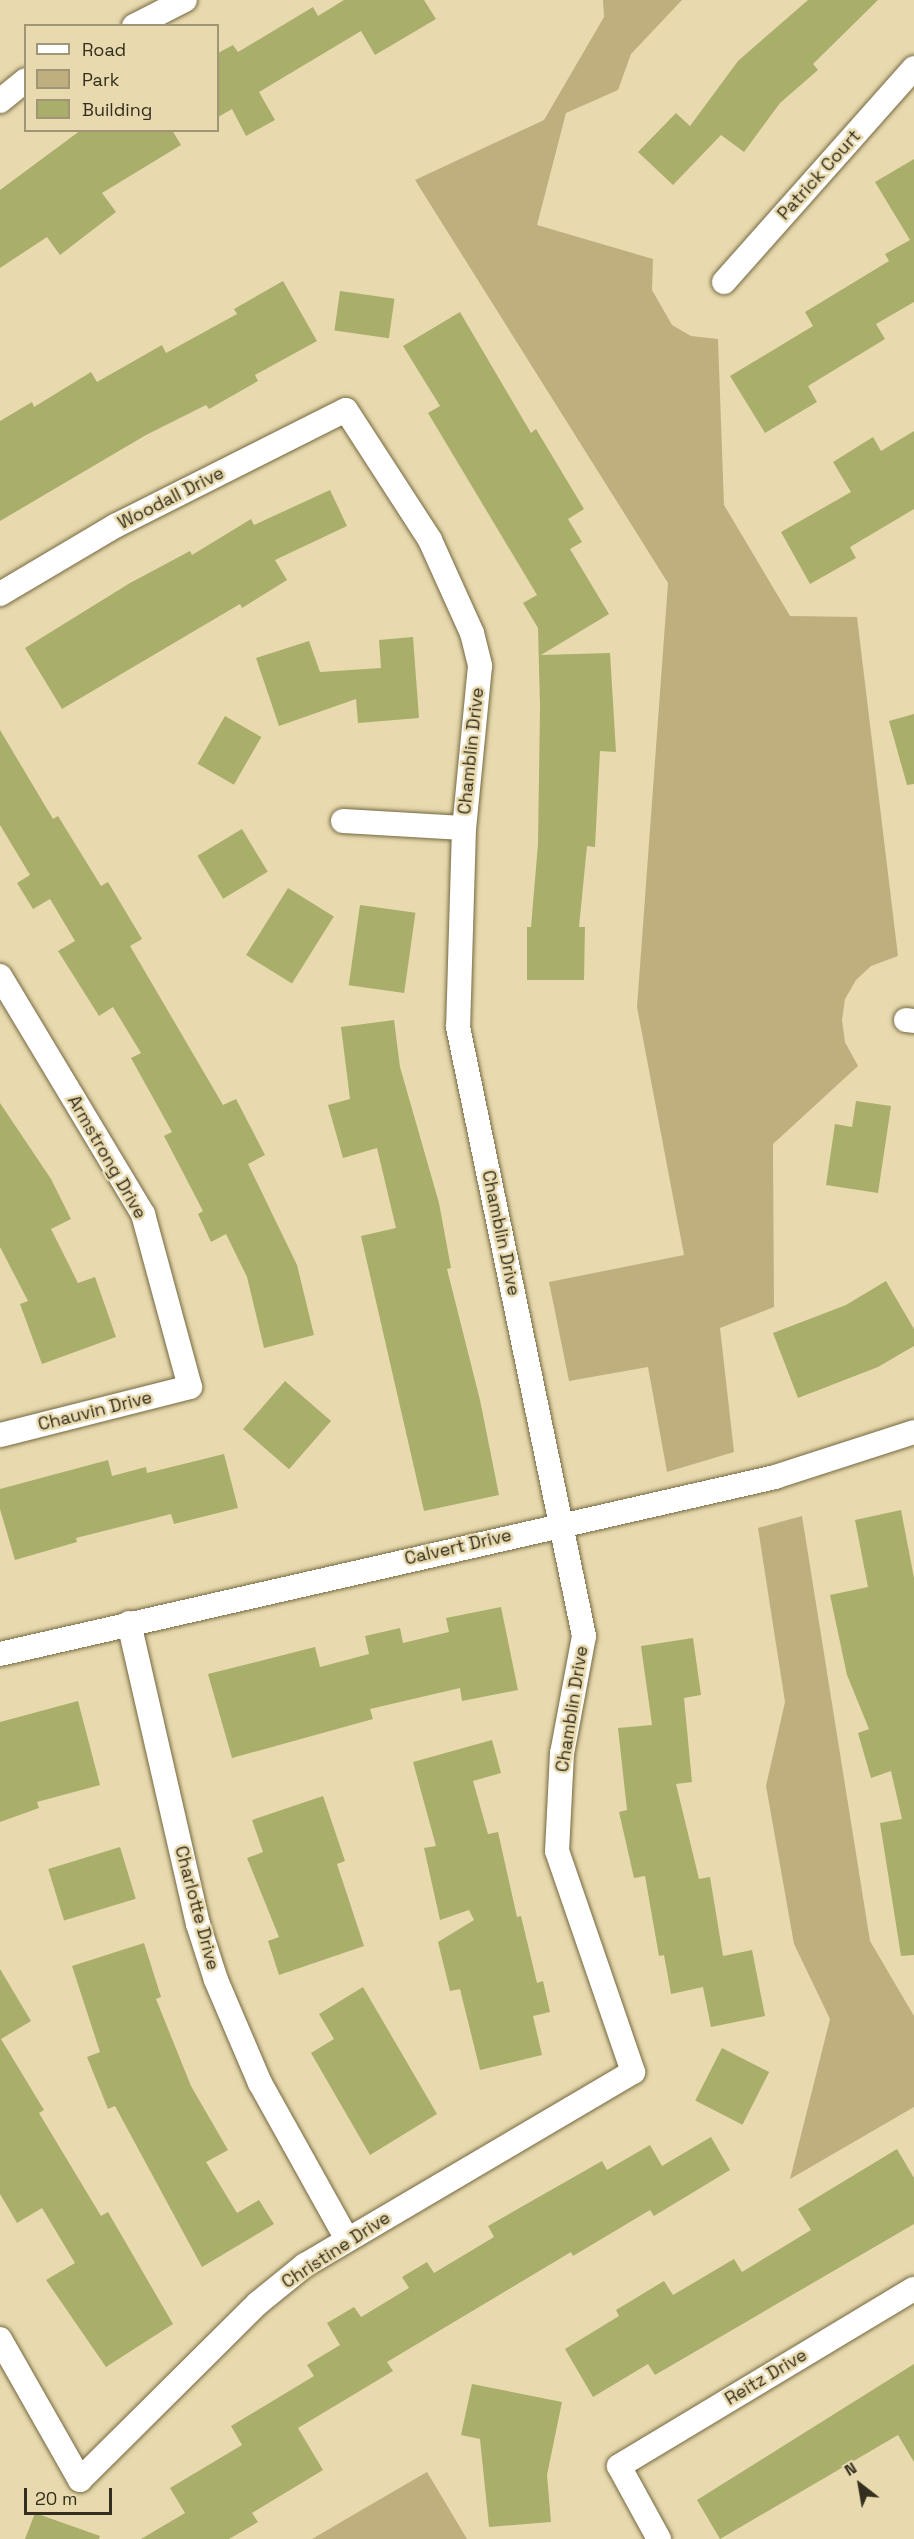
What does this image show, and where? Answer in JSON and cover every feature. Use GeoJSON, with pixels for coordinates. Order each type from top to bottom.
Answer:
{"type":"FeatureCollection","features":[{"type":"Feature","properties":{"kind":"street"},"geometry":{"type":"LineString","coordinates":[[138,24],[185,0]]}},
{"type":"Feature","properties":{"kind":"street","name":"Patrick Court"},"geometry":{"type":"LineString","coordinates":[[724,282],[914,68]]}},
{"type":"Feature","properties":{"kind":"street"},"geometry":{"type":"LineString","coordinates":[[0,100],[24,82]]}},
{"type":"Feature","properties":{"kind":"street","name":"Woodall Drive"},"geometry":{"type":"LineString","coordinates":[[0,594],[115,526],[346,410]]}},
{"type":"Feature","properties":{"kind":"street","name":"Chamblin Drive"},"geometry":{"type":"LineString","coordinates":[[346,410],[430,540],[472,633],[480,666],[464,828],[458,1027],[584,1636],[562,1753],[558,1851],[633,2072]]}},
{"type":"Feature","properties":{"kind":"street"},"geometry":{"type":"LineString","coordinates":[[343,821],[464,828]]}},
{"type":"Feature","properties":{"kind":"street","name":"Armstrong Drive"},"geometry":{"type":"LineString","coordinates":[[0,976],[143,1214],[189,1387]]}},
{"type":"Feature","properties":{"kind":"street","name":"Chauvin Drive"},"geometry":{"type":"LineString","coordinates":[[0,1435],[189,1387]]}},
{"type":"Feature","properties":{"kind":"street","name":"Calvert Drive"},"geometry":{"type":"LineString","coordinates":[[0,1654],[561,1523],[775,1477],[914,1432]]}},
{"type":"Feature","properties":{"kind":"street","name":"Charlotte Drive"},"geometry":{"type":"LineString","coordinates":[[129,1623],[198,1924],[216,1980],[260,2083],[347,2239]]}},
{"type":"Feature","properties":{"kind":"street","name":"Christine Drive"},"geometry":{"type":"LineString","coordinates":[[0,2339],[80,2480],[258,2303],[305,2265],[633,2072]]}},
{"type":"Feature","properties":{"kind":"street","name":"Reitz Drive"},"geometry":{"type":"LineString","coordinates":[[659,2539],[619,2466],[914,2289]]}},
{"type":"Feature","properties":{"kind":"green space"},"geometry":{"type":"Polygon","coordinates":[[[603,0],[682,0],[631,54],[618,90],[566,113],[537,225],[653,259],[652,290],[672,325],[691,336],[718,339],[724,505],[790,616],[857,617],[898,956],[871,966],[856,980],[845,999],[842,1020],[845,1042],[858,1066],[773,1144],[774,1307],[720,1328],[734,1452],[667,1472],[648,1367],[569,1381],[549,1282],[684,1255],[637,1007],[668,583],[415,180],[544,120],[604,17],[603,0]]]}},
{"type":"Feature","properties":{"kind":"green space"},"geometry":{"type":"Polygon","coordinates":[[[802,1516],[870,1941],[914,2016],[914,2107],[790,2179],[830,2019],[794,1944],[766,1786],[785,1702],[758,1528],[802,1516]]]}},
{"type":"Feature","properties":{"kind":"green space"},"geometry":{"type":"Polygon","coordinates":[[[427,2472],[467,2539],[312,2539],[365,2508],[427,2472]]]}},
{"type":"Feature","properties":{"kind":"building"},"geometry":{"type":"Polygon","coordinates":[[[344,0],[424,0],[436,19],[375,55],[361,31],[259,92],[275,120],[246,136],[232,109],[219,116],[219,52],[233,45],[238,52],[313,7],[318,16],[344,0]]]}},
{"type":"Feature","properties":{"kind":"building"},"geometry":{"type":"Polygon","coordinates":[[[808,0],[878,0],[813,64],[818,70],[780,103],[744,152],[721,135],[673,185],[638,152],[676,113],[690,126],[738,61],[808,0]]]}},
{"type":"Feature","properties":{"kind":"building"},"geometry":{"type":"Polygon","coordinates":[[[78,132],[173,132],[181,145],[102,193],[116,212],[60,255],[47,237],[0,268],[0,190],[78,132]]]}},
{"type":"Feature","properties":{"kind":"building"},"geometry":{"type":"Polygon","coordinates":[[[914,159],[914,302],[876,324],[885,339],[808,386],[817,402],[765,433],[730,376],[813,326],[805,312],[889,261],[885,254],[910,240],[875,182],[914,159]]]}},
{"type":"Feature","properties":{"kind":"building"},"geometry":{"type":"Polygon","coordinates":[[[283,281],[317,341],[255,375],[258,381],[209,409],[206,405],[146,435],[0,521],[0,421],[32,402],[34,407],[91,372],[97,382],[162,345],[166,353],[237,314],[234,309],[283,281]]]}},
{"type":"Feature","properties":{"kind":"building"},"geometry":{"type":"Polygon","coordinates":[[[340,291],[394,299],[389,338],[334,331],[340,291]]]}},
{"type":"Feature","properties":{"kind":"building"},"geometry":{"type":"Polygon","coordinates":[[[460,312],[531,433],[536,429],[584,509],[568,519],[582,542],[570,549],[609,614],[541,655],[610,653],[616,752],[600,751],[595,847],[587,846],[579,927],[585,927],[584,980],[527,980],[527,927],[531,927],[538,844],[540,707],[538,628],[523,603],[537,595],[428,413],[440,406],[403,346],[460,312]]]}},
{"type":"Feature","properties":{"kind":"building"},"geometry":{"type":"Polygon","coordinates":[[[914,431],[914,509],[850,547],[856,558],[810,584],[781,532],[851,492],[833,462],[873,437],[881,451],[914,431]]]}},
{"type":"Feature","properties":{"kind":"building"},"geometry":{"type":"Polygon","coordinates":[[[330,490],[347,526],[275,560],[287,580],[242,608],[240,604],[62,709],[25,648],[130,583],[190,551],[192,555],[251,519],[254,525],[330,490]]]}},
{"type":"Feature","properties":{"kind":"building"},"geometry":{"type":"Polygon","coordinates":[[[413,637],[419,718],[358,723],[356,699],[279,726],[256,658],[309,641],[320,672],[381,668],[379,640],[413,637]]]}},
{"type":"Feature","properties":{"kind":"building"},"geometry":{"type":"Polygon","coordinates":[[[914,714],[914,784],[907,785],[889,721],[914,714]]]}},
{"type":"Feature","properties":{"kind":"building"},"geometry":{"type":"Polygon","coordinates":[[[225,716],[261,737],[234,785],[198,764],[225,716]]]}},
{"type":"Feature","properties":{"kind":"building"},"geometry":{"type":"Polygon","coordinates":[[[0,730],[53,819],[58,816],[101,886],[108,882],[142,939],[130,946],[223,1105],[236,1099],[265,1155],[248,1164],[297,1265],[314,1335],[264,1348],[247,1277],[226,1234],[211,1242],[198,1214],[203,1211],[164,1136],[172,1132],[131,1058],[141,1053],[113,1007],[99,1016],[58,951],[75,941],[50,899],[33,909],[17,883],[30,875],[0,825],[0,730]]]}},
{"type":"Feature","properties":{"kind":"building"},"geometry":{"type":"Polygon","coordinates":[[[242,829],[268,872],[223,899],[197,856],[242,829]]]}},
{"type":"Feature","properties":{"kind":"building"},"geometry":{"type":"Polygon","coordinates":[[[288,888],[334,917],[292,984],[246,955],[288,888]]]}},
{"type":"Feature","properties":{"kind":"building"},"geometry":{"type":"Polygon","coordinates":[[[360,905],[415,913],[404,993],[349,985],[360,905]]]}},
{"type":"Feature","properties":{"kind":"building"},"geometry":{"type":"Polygon","coordinates":[[[394,1020],[400,1067],[439,1203],[451,1268],[447,1269],[480,1400],[499,1495],[424,1511],[361,1236],[396,1228],[377,1148],[343,1158],[328,1105],[350,1099],[341,1027],[394,1020]]]}},
{"type":"Feature","properties":{"kind":"building"},"geometry":{"type":"Polygon","coordinates":[[[856,1101],[891,1106],[878,1193],[826,1185],[835,1124],[852,1127],[856,1101]]]}},
{"type":"Feature","properties":{"kind":"building"},"geometry":{"type":"Polygon","coordinates":[[[0,1103],[51,1179],[71,1219],[51,1229],[78,1283],[95,1277],[116,1337],[42,1364],[20,1304],[28,1301],[0,1247],[0,1103]]]}},
{"type":"Feature","properties":{"kind":"building"},"geometry":{"type":"Polygon","coordinates":[[[886,1281],[914,1329],[914,1346],[878,1367],[798,1398],[773,1333],[846,1305],[886,1281]]]}},
{"type":"Feature","properties":{"kind":"building"},"geometry":{"type":"Polygon","coordinates":[[[285,1381],[331,1421],[289,1469],[243,1429],[285,1381]]]}},
{"type":"Feature","properties":{"kind":"building"},"geometry":{"type":"Polygon","coordinates":[[[224,1454],[238,1508],[174,1524],[171,1514],[76,1538],[77,1542],[15,1560],[0,1509],[0,1489],[108,1460],[112,1476],[146,1467],[147,1473],[224,1454]]]}},
{"type":"Feature","properties":{"kind":"building"},"geometry":{"type":"Polygon","coordinates":[[[901,1510],[914,1578],[914,1955],[901,1956],[880,1823],[902,1819],[891,1771],[871,1778],[858,1733],[869,1729],[847,1675],[830,1595],[868,1587],[855,1520],[901,1510]]]}},
{"type":"Feature","properties":{"kind":"building"},"geometry":{"type":"Polygon","coordinates":[[[501,1607],[518,1690],[462,1701],[460,1688],[370,1709],[373,1719],[232,1758],[208,1674],[315,1647],[320,1667],[369,1654],[365,1636],[400,1628],[403,1643],[449,1632],[446,1618],[501,1607]]]}},
{"type":"Feature","properties":{"kind":"building"},"geometry":{"type":"Polygon","coordinates":[[[693,1638],[701,1695],[684,1698],[692,1782],[676,1784],[699,1879],[710,1877],[723,1956],[752,1950],[765,2016],[711,2027],[703,1987],[671,1994],[664,1955],[659,1956],[645,1876],[634,1878],[619,1812],[627,1810],[618,1728],[652,1725],[641,1646],[693,1638]]]}},
{"type":"Feature","properties":{"kind":"building"},"geometry":{"type":"Polygon","coordinates":[[[78,1701],[100,1785],[37,1802],[39,1808],[0,1822],[0,1722],[78,1701]]]}},
{"type":"Feature","properties":{"kind":"building"},"geometry":{"type":"Polygon","coordinates":[[[492,1740],[501,1773],[473,1781],[488,1834],[498,1832],[517,1917],[521,1916],[537,1983],[543,1981],[550,2012],[533,2016],[542,2055],[480,2070],[460,1989],[450,1991],[438,1942],[474,1920],[469,1910],[440,1920],[424,1848],[436,1846],[413,1762],[492,1740]]]}},
{"type":"Feature","properties":{"kind":"building"},"geometry":{"type":"Polygon","coordinates":[[[323,1796],[345,1861],[337,1864],[364,1946],[279,1975],[268,1941],[279,1937],[247,1858],[263,1852],[252,1820],[323,1796]]]}},
{"type":"Feature","properties":{"kind":"building"},"geometry":{"type":"Polygon","coordinates":[[[120,1847],[136,1899],[64,1921],[48,1869],[120,1847]]]}},
{"type":"Feature","properties":{"kind":"building"},"geometry":{"type":"Polygon","coordinates":[[[144,1943],[161,1997],[156,1999],[191,2086],[228,2150],[206,2162],[237,2213],[259,2200],[274,2224],[202,2267],[115,2106],[108,2109],[87,2057],[100,2052],[72,1966],[144,1943]]]}},
{"type":"Feature","properties":{"kind":"building"},"geometry":{"type":"Polygon","coordinates":[[[0,1969],[31,2021],[1,2039],[44,2110],[39,2113],[101,2216],[108,2212],[173,2324],[106,2367],[46,2280],[75,2263],[42,2208],[17,2223],[0,2194],[0,1969]]]}},
{"type":"Feature","properties":{"kind":"building"},"geometry":{"type":"Polygon","coordinates":[[[363,1987],[437,2114],[370,2155],[311,2053],[334,2039],[319,2014],[363,1987]]]}},
{"type":"Feature","properties":{"kind":"building"},"geometry":{"type":"Polygon","coordinates":[[[722,2048],[769,2072],[742,2125],[695,2101],[722,2048]]]}},
{"type":"Feature","properties":{"kind":"building"},"geometry":{"type":"Polygon","coordinates":[[[711,2137],[730,2170],[654,2216],[650,2210],[573,2256],[571,2252],[387,2362],[393,2371],[298,2428],[323,2470],[252,2513],[258,2522],[229,2539],[141,2539],[185,2513],[170,2488],[242,2445],[231,2426],[314,2376],[307,2365],[340,2345],[327,2323],[354,2307],[361,2317],[409,2288],[402,2277],[427,2262],[434,2273],[494,2237],[488,2226],[602,2161],[607,2170],[650,2145],[662,2166],[711,2137]]]}},
{"type":"Feature","properties":{"kind":"building"},"geometry":{"type":"Polygon","coordinates":[[[897,2149],[914,2178],[914,2224],[655,2375],[648,2364],[593,2397],[565,2349],[619,2316],[616,2310],[664,2281],[673,2295],[734,2259],[742,2272],[811,2230],[798,2209],[897,2149]]]}},
{"type":"Feature","properties":{"kind":"building"},"geometry":{"type":"Polygon","coordinates":[[[914,2364],[914,2462],[898,2435],[720,2539],[697,2500],[914,2364]]]}},
{"type":"Feature","properties":{"kind":"building"},"geometry":{"type":"Polygon","coordinates":[[[472,2384],[562,2402],[547,2475],[551,2522],[489,2527],[480,2439],[461,2435],[472,2384]]]}},
{"type":"Feature","properties":{"kind":"building"},"geometry":{"type":"Polygon","coordinates":[[[35,2513],[100,2536],[99,2539],[25,2539],[35,2513]]]}}]}
